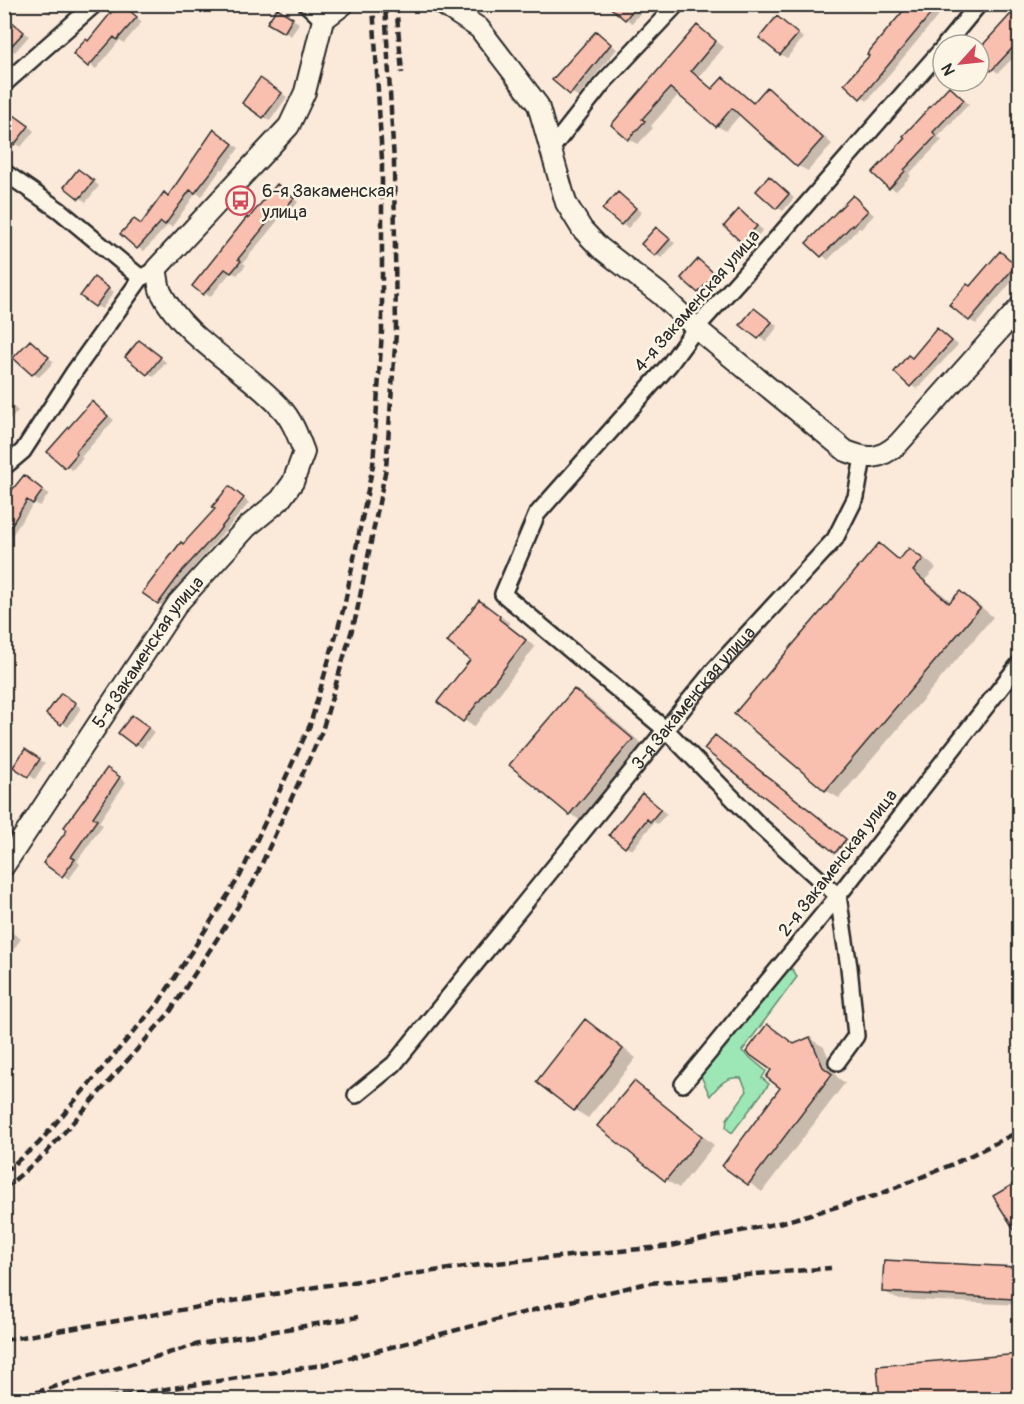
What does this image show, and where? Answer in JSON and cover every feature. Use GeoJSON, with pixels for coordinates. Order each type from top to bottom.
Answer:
{"type":"FeatureCollection","features":[{"type":"Feature","properties":{"kind":"street"},"geometry":{"type":"LineString","coordinates":[[4,84],[95,4]]}},
{"type":"Feature","properties":{"kind":"street"},"geometry":{"type":"LineString","coordinates":[[306,4],[323,20]]}},
{"type":"Feature","properties":{"kind":"street"},"geometry":{"type":"LineString","coordinates":[[4,467],[23,451],[74,372],[148,274],[288,126],[305,92],[323,20],[344,4]]}},
{"type":"Feature","properties":{"kind":"street"},"geometry":{"type":"LineString","coordinates":[[551,149],[602,84],[677,4]]}},
{"type":"Feature","properties":{"kind":"street","name":"4-я Закаменская улица"},"geometry":{"type":"LineString","coordinates":[[955,33],[979,4]]}},
{"type":"Feature","properties":{"kind":"street"},"geometry":{"type":"LineString","coordinates":[[444,5],[479,28],[538,105],[566,203],[582,230],[599,247],[660,294],[696,328],[846,451],[863,457],[884,456],[898,444],[1020,307]]}},
{"type":"Feature","properties":{"kind":"street","name":"4-я Закаменская улица"},"geometry":{"type":"LineString","coordinates":[[666,730],[503,594],[537,514],[669,365],[696,328],[931,61]]}},
{"type":"Feature","properties":{"kind":"street"},"geometry":{"type":"LineString","coordinates":[[4,172],[148,274]]}},
{"type":"Feature","properties":{"kind":"street","name":"5-я Закаменская улица"},"geometry":{"type":"LineString","coordinates":[[4,866],[178,603],[247,527],[280,500],[293,482],[304,452],[293,425],[281,407],[201,339],[174,311],[148,274]]}},
{"type":"Feature","properties":{"kind":"street","name":"3-я Закаменская улица"},"geometry":{"type":"LineString","coordinates":[[356,1095],[394,1064],[714,670],[834,539],[856,496],[863,457]]}},
{"type":"Feature","properties":{"kind":"street","name":"2-я Закаменская улица"},"geometry":{"type":"LineString","coordinates":[[683,1084],[838,896],[1020,663]]}},
{"type":"Feature","properties":{"kind":"street"},"geometry":{"type":"LineString","coordinates":[[666,730],[758,824],[838,896],[849,967],[856,1036],[837,1062]]}},
{"type":"Feature","properties":{"kind":"green space"},"geometry":{"type":"Polygon","coordinates":[[[792,969],[797,977],[742,1051],[766,1071],[762,1078],[769,1084],[732,1133],[726,1128],[727,1119],[747,1091],[741,1078],[727,1080],[710,1096],[701,1076],[784,970],[792,969]]]}},
{"type":"Feature","properties":{"kind":"building"},"geometry":{"type":"Polygon","coordinates":[[[118,4],[122,4],[137,17],[117,40],[114,37],[88,67],[73,54],[86,39],[88,41],[118,4]]]}},
{"type":"Feature","properties":{"kind":"building"},"geometry":{"type":"Polygon","coordinates":[[[606,4],[638,4],[625,20],[606,4]]]}},
{"type":"Feature","properties":{"kind":"building"},"geometry":{"type":"Polygon","coordinates":[[[909,4],[939,4],[860,99],[844,84],[909,4]]]}},
{"type":"Feature","properties":{"kind":"building"},"geometry":{"type":"Polygon","coordinates":[[[1020,4],[1020,40],[991,71],[991,36],[1020,4]]]}},
{"type":"Feature","properties":{"kind":"building"},"geometry":{"type":"Polygon","coordinates":[[[277,8],[293,18],[284,33],[267,23],[277,8]]]}},
{"type":"Feature","properties":{"kind":"building"},"geometry":{"type":"Polygon","coordinates":[[[4,15],[24,32],[4,54],[4,15]]]}},
{"type":"Feature","properties":{"kind":"building"},"geometry":{"type":"Polygon","coordinates":[[[777,16],[798,34],[780,55],[759,38],[777,16]]]}},
{"type":"Feature","properties":{"kind":"building"},"geometry":{"type":"Polygon","coordinates":[[[697,25],[716,41],[691,71],[712,89],[723,77],[753,103],[767,87],[823,138],[797,167],[732,108],[716,127],[670,88],[642,119],[645,121],[628,140],[611,125],[697,25]]]}},
{"type":"Feature","properties":{"kind":"building"},"geometry":{"type":"Polygon","coordinates":[[[596,31],[611,44],[570,95],[552,80],[596,31]]]}},
{"type":"Feature","properties":{"kind":"building"},"geometry":{"type":"Polygon","coordinates":[[[260,78],[282,93],[263,118],[242,103],[260,78]]]}},
{"type":"Feature","properties":{"kind":"building"},"geometry":{"type":"Polygon","coordinates":[[[943,93],[956,93],[964,100],[933,132],[936,136],[889,189],[872,173],[905,138],[903,136],[943,93]]]}},
{"type":"Feature","properties":{"kind":"building"},"geometry":{"type":"Polygon","coordinates":[[[14,115],[29,126],[14,145],[4,137],[4,127],[14,115]]]}},
{"type":"Feature","properties":{"kind":"building"},"geometry":{"type":"Polygon","coordinates":[[[214,129],[233,144],[195,193],[190,190],[165,225],[161,222],[137,249],[120,234],[134,219],[141,224],[164,192],[168,196],[214,129]]]}},
{"type":"Feature","properties":{"kind":"building"},"geometry":{"type":"Polygon","coordinates":[[[78,169],[94,181],[79,199],[64,187],[78,169]]]}},
{"type":"Feature","properties":{"kind":"building"},"geometry":{"type":"Polygon","coordinates":[[[769,176],[789,194],[776,209],[756,191],[769,176]]]}},
{"type":"Feature","properties":{"kind":"building"},"geometry":{"type":"Polygon","coordinates":[[[277,184],[294,198],[280,214],[277,211],[238,259],[241,261],[231,273],[225,269],[203,295],[192,286],[247,217],[248,219],[277,184]]]}},
{"type":"Feature","properties":{"kind":"building"},"geometry":{"type":"Polygon","coordinates":[[[618,192],[636,208],[621,225],[602,209],[618,192]]]}},
{"type":"Feature","properties":{"kind":"building"},"geometry":{"type":"Polygon","coordinates":[[[853,195],[868,211],[821,257],[806,243],[853,195]]]}},
{"type":"Feature","properties":{"kind":"building"},"geometry":{"type":"Polygon","coordinates":[[[739,209],[757,226],[742,243],[724,226],[739,209]]]}},
{"type":"Feature","properties":{"kind":"building"},"geometry":{"type":"Polygon","coordinates":[[[656,227],[670,239],[655,256],[641,244],[656,227]]]}},
{"type":"Feature","properties":{"kind":"building"},"geometry":{"type":"Polygon","coordinates":[[[1000,251],[1016,265],[969,321],[949,305],[967,284],[970,286],[1000,251]]]}},
{"type":"Feature","properties":{"kind":"building"},"geometry":{"type":"Polygon","coordinates":[[[698,259],[715,274],[698,293],[681,278],[698,259]]]}},
{"type":"Feature","properties":{"kind":"building"},"geometry":{"type":"Polygon","coordinates":[[[94,277],[109,288],[95,307],[80,296],[94,277]]]}},
{"type":"Feature","properties":{"kind":"building"},"geometry":{"type":"Polygon","coordinates":[[[754,308],[772,322],[758,339],[740,325],[754,308]]]}},
{"type":"Feature","properties":{"kind":"building"},"geometry":{"type":"Polygon","coordinates":[[[937,328],[952,341],[910,387],[894,372],[908,355],[912,358],[937,328]]]}},
{"type":"Feature","properties":{"kind":"building"},"geometry":{"type":"Polygon","coordinates":[[[30,340],[49,357],[32,375],[13,358],[30,340]]]}},
{"type":"Feature","properties":{"kind":"building"},"geometry":{"type":"Polygon","coordinates":[[[139,340],[161,357],[147,375],[125,357],[139,340]]]}},
{"type":"Feature","properties":{"kind":"building"},"geometry":{"type":"Polygon","coordinates":[[[92,401],[108,416],[75,452],[77,454],[65,468],[47,452],[92,401]]]}},
{"type":"Feature","properties":{"kind":"building"},"geometry":{"type":"Polygon","coordinates":[[[24,475],[43,490],[33,504],[27,500],[4,537],[4,500],[24,475]]]}},
{"type":"Feature","properties":{"kind":"building"},"geometry":{"type":"Polygon","coordinates":[[[229,486],[244,498],[217,533],[183,570],[158,604],[142,593],[181,542],[183,544],[215,509],[212,507],[229,486]]]}},
{"type":"Feature","properties":{"kind":"building"},"geometry":{"type":"Polygon","coordinates":[[[879,543],[899,560],[909,548],[923,559],[913,571],[949,603],[960,591],[980,608],[825,791],[734,714],[879,543]]]}},
{"type":"Feature","properties":{"kind":"building"},"geometry":{"type":"Polygon","coordinates":[[[479,600],[526,640],[463,722],[437,702],[470,660],[447,642],[479,600]]]}},
{"type":"Feature","properties":{"kind":"building"},"geometry":{"type":"Polygon","coordinates":[[[574,689],[633,739],[569,815],[509,765],[574,689]]]}},
{"type":"Feature","properties":{"kind":"building"},"geometry":{"type":"Polygon","coordinates":[[[61,693],[76,703],[61,725],[46,714],[61,693]]]}},
{"type":"Feature","properties":{"kind":"building"},"geometry":{"type":"Polygon","coordinates":[[[132,715],[149,727],[135,746],[118,733],[132,715]]]}},
{"type":"Feature","properties":{"kind":"building"},"geometry":{"type":"Polygon","coordinates":[[[715,735],[846,839],[835,853],[704,749],[715,735]]]}},
{"type":"Feature","properties":{"kind":"building"},"geometry":{"type":"Polygon","coordinates":[[[25,749],[40,759],[28,777],[13,767],[25,749]]]}},
{"type":"Feature","properties":{"kind":"building"},"geometry":{"type":"Polygon","coordinates":[[[107,768],[120,777],[93,817],[97,820],[71,857],[75,859],[62,877],[43,863],[67,830],[64,827],[107,768]]]}},
{"type":"Feature","properties":{"kind":"building"},"geometry":{"type":"Polygon","coordinates":[[[642,793],[661,809],[650,822],[647,819],[625,848],[609,835],[642,793]]]}},
{"type":"Feature","properties":{"kind":"building"},"geometry":{"type":"Polygon","coordinates":[[[585,1019],[623,1049],[574,1111],[536,1082],[585,1019]]]}},
{"type":"Feature","properties":{"kind":"building"},"geometry":{"type":"Polygon","coordinates":[[[767,1024],[794,1044],[810,1037],[823,1067],[832,1074],[748,1185],[722,1166],[780,1088],[766,1077],[771,1070],[746,1052],[767,1024]]]}},
{"type":"Feature","properties":{"kind":"building"},"geometry":{"type":"Polygon","coordinates":[[[634,1081],[702,1136],[665,1181],[597,1126],[634,1081]]]}},
{"type":"Feature","properties":{"kind":"building"},"geometry":{"type":"Polygon","coordinates":[[[1020,1180],[1020,1239],[993,1196],[1020,1180]]]}},
{"type":"Feature","properties":{"kind":"building"},"geometry":{"type":"Polygon","coordinates":[[[884,1260],[1016,1267],[1014,1299],[882,1292],[884,1260]]]}},
{"type":"Feature","properties":{"kind":"building"},"geometry":{"type":"Polygon","coordinates":[[[1020,1354],[1020,1400],[880,1400],[877,1366],[1020,1354]]]}},
{"type":"Feature","properties":{"kind":"railway"},"geometry":{"type":"LineString","coordinates":[[4,1172],[38,1144],[159,1002],[240,876],[310,725],[344,607],[373,465],[382,331],[382,160],[373,4]]}},
{"type":"Feature","properties":{"kind":"railway"},"geometry":{"type":"LineString","coordinates":[[4,1189],[46,1153],[170,1012],[253,883],[322,731],[356,616],[386,468],[396,333],[394,163],[385,4]]}},
{"type":"Feature","properties":{"kind":"railway"},"geometry":{"type":"LineString","coordinates":[[396,4],[402,73]]}},
{"type":"Feature","properties":{"kind":"railway"},"geometry":{"type":"LineString","coordinates":[[4,1340],[322,1286],[487,1264],[671,1246],[783,1222],[878,1195],[953,1164],[1020,1131]]}},
{"type":"Feature","properties":{"kind":"railway"},"geometry":{"type":"LineString","coordinates":[[95,1400],[322,1365],[553,1305],[648,1283],[831,1268]]}},
{"type":"Feature","properties":{"kind":"railway"},"geometry":{"type":"LineString","coordinates":[[10,1400],[199,1344],[358,1317]]}},
{"type":"Feature","properties":{"kind":"place","name":"6-я Закаменская улица"},"geometry":{"type":"Point","coordinates":[241,201]}}]}
